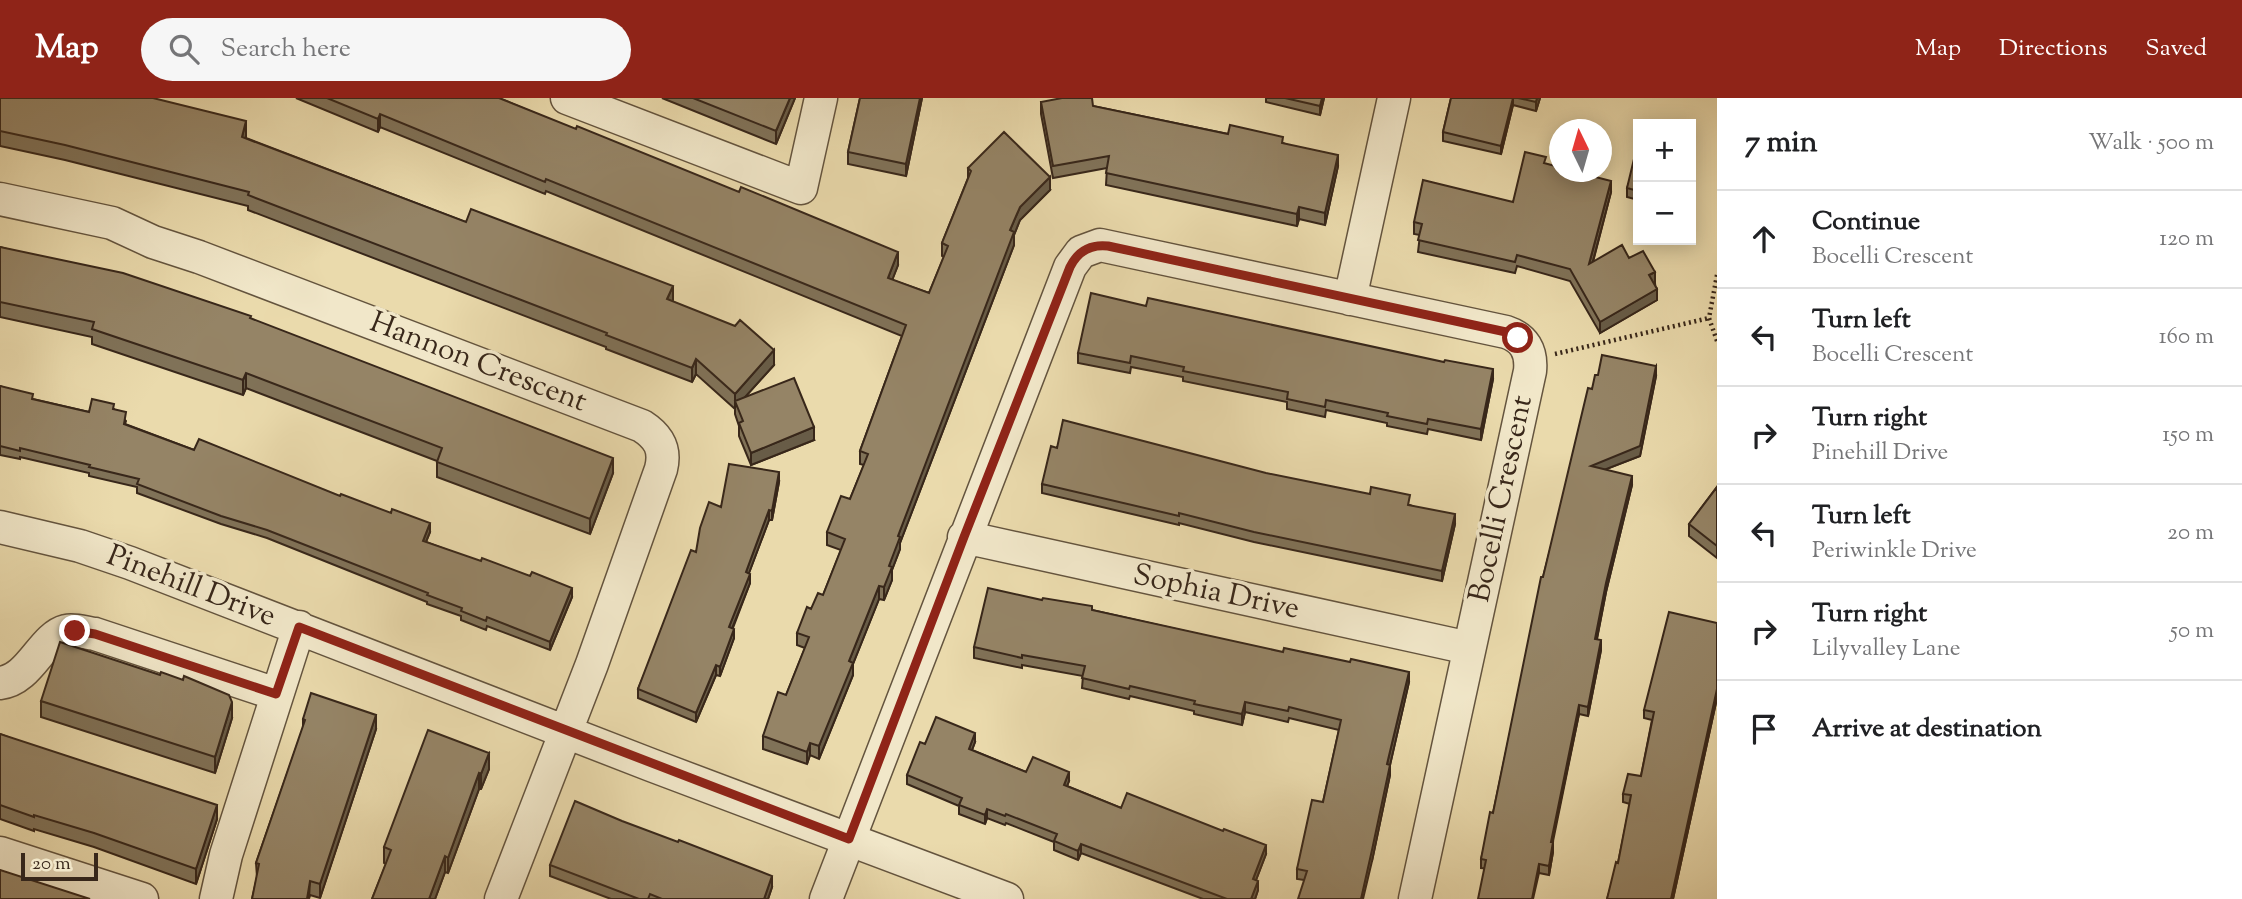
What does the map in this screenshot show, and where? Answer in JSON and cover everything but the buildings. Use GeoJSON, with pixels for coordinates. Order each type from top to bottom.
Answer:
{"type":"FeatureCollection","features":[{"type":"Feature","properties":{"kind":"street"},"geometry":{"type":"LineString","coordinates":[[578,100],[801,188],[821,98]]}},
{"type":"Feature","properties":{"kind":"street"},"geometry":{"type":"LineString","coordinates":[[1350,299],[1394,98]]}},
{"type":"Feature","properties":{"kind":"street","name":"Hannon Crescent"},"geometry":{"type":"LineString","coordinates":[[0,198],[112,223],[153,242],[199,257],[642,426],[653,433],[663,450],[661,470],[566,731],[501,899]]}},
{"type":"Feature","properties":{"kind":"street","name":"Bocelli Crescent"},"geometry":{"type":"LineString","coordinates":[[826,899],[1070,267],[1084,249],[1108,246],[1515,335],[1525,345],[1531,360],[1415,899]]}},
{"type":"Feature","properties":{"kind":"street","name":"Pinehill Drive"},"geometry":{"type":"LineString","coordinates":[[0,527],[80,546],[299,627],[1007,899]]}},
{"type":"Feature","properties":{"kind":"street","name":"Sophia Drive"},"geometry":{"type":"LineString","coordinates":[[964,537],[1469,648]]}},
{"type":"Feature","properties":{"kind":"street"},"geometry":{"type":"LineString","coordinates":[[216,899],[226,855],[299,627]]}},
{"type":"Feature","properties":{"kind":"street"},"geometry":{"type":"LineString","coordinates":[[0,683],[18,677],[57,636],[66,631],[75,631],[95,634],[276,694]]}},
{"type":"Feature","properties":{"kind":"street"},"geometry":{"type":"LineString","coordinates":[[0,853],[142,899]]}},
{"type":"Feature","properties":{"kind":"path"},"geometry":{"type":"LineString","coordinates":[[1717,275],[1709,318],[1717,341]]}},
{"type":"Feature","properties":{"kind":"path"},"geometry":{"type":"LineString","coordinates":[[1531,360],[1709,318]]}},
{"type":"Feature","properties":{"kind":"route"},"geometry":{"type":"LineString","coordinates":[[75,631],[95,634],[276,694],[299,627],[651,765],[849,839],[1070,267],[1084,249],[1108,246],[1506,332],[1518,338]]}}]}
